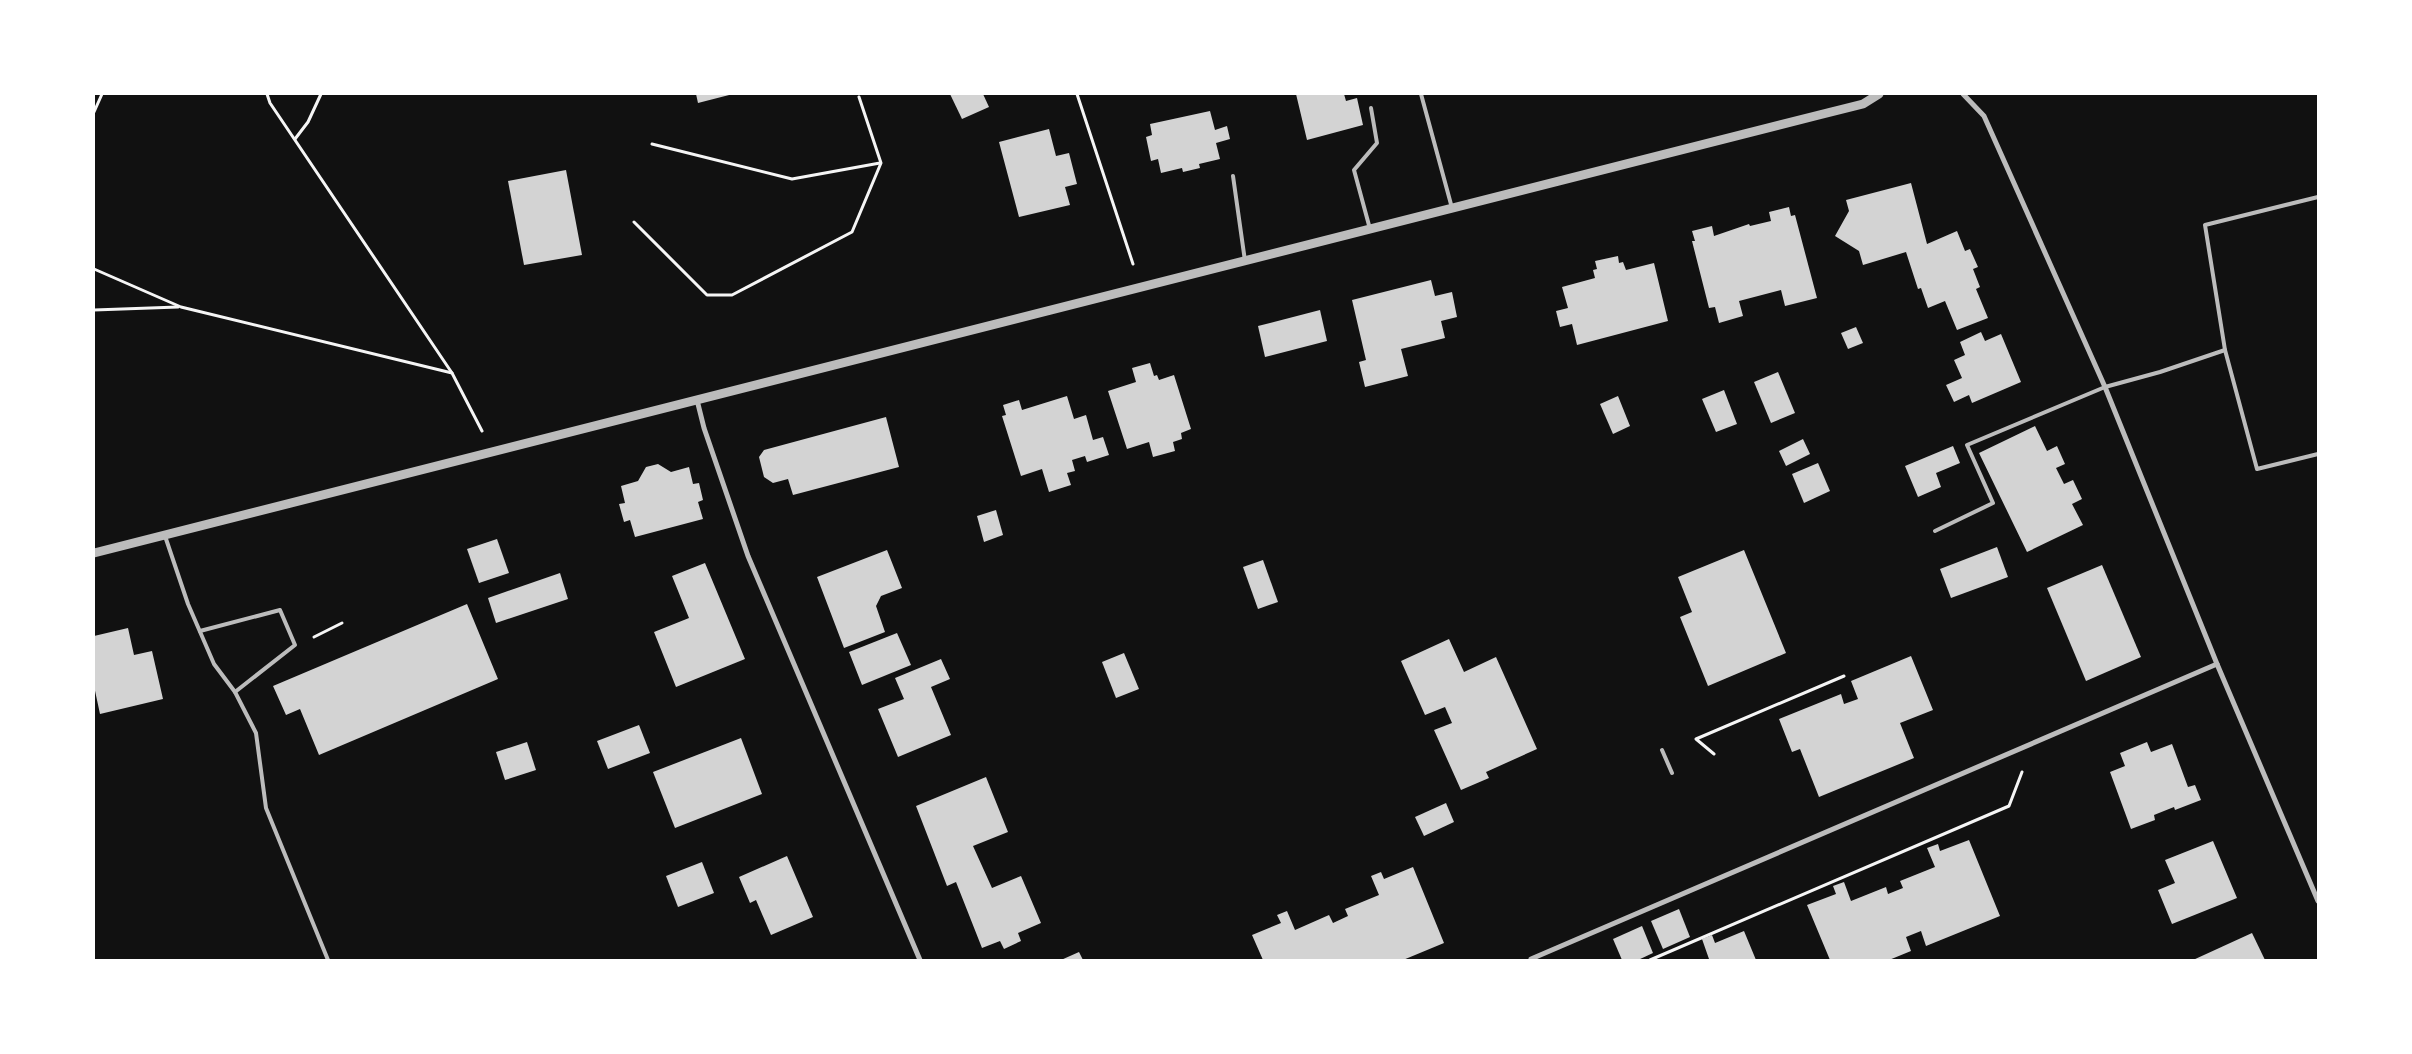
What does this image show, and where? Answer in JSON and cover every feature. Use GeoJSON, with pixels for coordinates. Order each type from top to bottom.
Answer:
{"type":"FeatureCollection","features":[{"type":"Feature","properties":{"kind":"street"},"geometry":{"type":"LineString","coordinates":[[94,553],[1863,104],[1879,94]]}},
{"type":"Feature","properties":{"kind":"street"},"geometry":{"type":"LineString","coordinates":[[1963,94],[1984,116],[2105,387],[2217,664],[2318,901]]}},
{"type":"Feature","properties":{"kind":"street"},"geometry":{"type":"LineString","coordinates":[[697,400],[704,428],[748,556],[920,960]]}},
{"type":"Feature","properties":{"kind":"street"},"geometry":{"type":"LineString","coordinates":[[1531,960],[2217,664]]}},
{"type":"Feature","properties":{"kind":"lane"},"geometry":{"type":"LineString","coordinates":[[1421,94],[1452,208]]}},
{"type":"Feature","properties":{"kind":"lane"},"geometry":{"type":"LineString","coordinates":[[1370,229],[1354,170],[1377,143],[1371,108]]}},
{"type":"Feature","properties":{"kind":"lane"},"geometry":{"type":"LineString","coordinates":[[1233,176],[1245,261]]}},
{"type":"Feature","properties":{"kind":"lane"},"geometry":{"type":"LineString","coordinates":[[2318,197],[2205,224],[2225,350],[2257,469],[2318,454]]}},
{"type":"Feature","properties":{"kind":"lane"},"geometry":{"type":"LineString","coordinates":[[1935,530],[1993,503],[1967,445],[2105,387],[2160,372],[2225,350]]}},
{"type":"Feature","properties":{"kind":"lane"},"geometry":{"type":"LineString","coordinates":[[164,535],[188,604],[214,664],[234,692],[256,733],[266,808],[328,960]]}},
{"type":"Feature","properties":{"kind":"lane"},"geometry":{"type":"LineString","coordinates":[[200,631],[280,610],[295,645],[234,692]]}},
{"type":"Feature","properties":{"kind":"lane"},"geometry":{"type":"LineString","coordinates":[[1662,750],[1672,773]]}},
{"type":"Feature","properties":{"kind":"path"},"geometry":{"type":"LineString","coordinates":[[94,112],[102,94]]}},
{"type":"Feature","properties":{"kind":"path"},"geometry":{"type":"LineString","coordinates":[[267,94],[270,103],[452,374],[482,427],[485,454]]}},
{"type":"Feature","properties":{"kind":"path"},"geometry":{"type":"LineString","coordinates":[[295,139],[308,122],[321,94]]}},
{"type":"Feature","properties":{"kind":"path"},"geometry":{"type":"LineString","coordinates":[[1076,94],[1140,288]]}},
{"type":"Feature","properties":{"kind":"path"},"geometry":{"type":"LineString","coordinates":[[634,222],[707,295],[732,295],[852,232],[881,163],[860,97]]}},
{"type":"Feature","properties":{"kind":"path"},"geometry":{"type":"LineString","coordinates":[[652,144],[792,179],[881,163]]}},
{"type":"Feature","properties":{"kind":"path"},"geometry":{"type":"LineString","coordinates":[[94,270],[181,307],[452,374]]}},
{"type":"Feature","properties":{"kind":"path"},"geometry":{"type":"LineString","coordinates":[[94,310],[181,307]]}},
{"type":"Feature","properties":{"kind":"path"},"geometry":{"type":"LineString","coordinates":[[295,645],[342,624]]}},
{"type":"Feature","properties":{"kind":"path"},"geometry":{"type":"LineString","coordinates":[[1714,754],[1696,740],[1844,676]]}},
{"type":"Feature","properties":{"kind":"path"},"geometry":{"type":"LineString","coordinates":[[1650,960],[1922,841],[2009,806],[2033,743]]}},
{"type":"Feature","properties":{"kind":"building"},"geometry":{"type":"Polygon","coordinates":[[[696,94],[733,94],[698,103],[696,94]]]}},
{"type":"Feature","properties":{"kind":"building"},"geometry":{"type":"Polygon","coordinates":[[[950,94],[983,94],[989,107],[962,119],[950,94]]]}},
{"type":"Feature","properties":{"kind":"building"},"geometry":{"type":"Polygon","coordinates":[[[1296,94],[1344,94],[1346,101],[1357,98],[1363,125],[1307,140],[1296,94]]]}},
{"type":"Feature","properties":{"kind":"building"},"geometry":{"type":"Polygon","coordinates":[[[1210,111],[1215,130],[1227,126],[1230,139],[1216,143],[1220,159],[1199,164],[1200,168],[1183,172],[1182,168],[1161,173],[1158,159],[1151,161],[1146,137],[1152,135],[1150,124],[1210,111]]]}},
{"type":"Feature","properties":{"kind":"building"},"geometry":{"type":"Polygon","coordinates":[[[1049,129],[1056,156],[1069,153],[1077,184],[1065,187],[1070,205],[1019,217],[999,142],[1049,129]]]}},
{"type":"Feature","properties":{"kind":"building"},"geometry":{"type":"Polygon","coordinates":[[[566,170],[582,255],[524,265],[508,181],[566,170]]]}},
{"type":"Feature","properties":{"kind":"building"},"geometry":{"type":"Polygon","coordinates":[[[1911,183],[1927,244],[1957,231],[1965,251],[1970,249],[1978,267],[1973,269],[1980,287],[1976,289],[1988,318],[1957,330],[1945,301],[1928,308],[1921,288],[1918,289],[1906,252],[1863,265],[1859,251],[1835,236],[1849,211],[1846,200],[1911,183]]]}},
{"type":"Feature","properties":{"kind":"building"},"geometry":{"type":"Polygon","coordinates":[[[1789,207],[1791,216],[1795,215],[1817,298],[1785,306],[1781,290],[1739,301],[1743,316],[1719,323],[1715,307],[1709,308],[1692,241],[1695,241],[1692,231],[1712,226],[1714,236],[1749,224],[1750,226],[1771,221],[1769,212],[1789,207]]]}},
{"type":"Feature","properties":{"kind":"building"},"geometry":{"type":"Polygon","coordinates":[[[1618,256],[1619,263],[1623,262],[1626,270],[1654,263],[1668,321],[1577,345],[1572,324],[1560,327],[1556,311],[1568,308],[1562,287],[1595,278],[1593,270],[1597,269],[1595,261],[1618,256]]]}},
{"type":"Feature","properties":{"kind":"building"},"geometry":{"type":"Polygon","coordinates":[[[1431,280],[1435,296],[1452,292],[1457,317],[1441,321],[1445,338],[1401,349],[1408,376],[1365,387],[1359,362],[1366,360],[1352,300],[1431,280]]]}},
{"type":"Feature","properties":{"kind":"building"},"geometry":{"type":"Polygon","coordinates":[[[1320,310],[1327,341],[1265,357],[1258,326],[1320,310]]]}},
{"type":"Feature","properties":{"kind":"building"},"geometry":{"type":"Polygon","coordinates":[[[1856,327],[1863,343],[1848,349],[1841,333],[1856,327]]]}},
{"type":"Feature","properties":{"kind":"building"},"geometry":{"type":"Polygon","coordinates":[[[1981,332],[1985,341],[2001,334],[2021,382],[1972,403],[1969,395],[1954,402],[1946,385],[1962,378],[1954,360],[1965,355],[1960,342],[1981,332]]]}},
{"type":"Feature","properties":{"kind":"building"},"geometry":{"type":"Polygon","coordinates":[[[1150,363],[1154,376],[1157,375],[1159,380],[1174,375],[1191,429],[1181,433],[1182,439],[1173,442],[1175,451],[1153,457],[1149,442],[1127,449],[1108,391],[1136,382],[1132,368],[1150,363]]]}},
{"type":"Feature","properties":{"kind":"building"},"geometry":{"type":"Polygon","coordinates":[[[1778,372],[1795,413],[1771,423],[1754,382],[1778,372]]]}},
{"type":"Feature","properties":{"kind":"building"},"geometry":{"type":"Polygon","coordinates":[[[1724,390],[1737,424],[1716,432],[1702,399],[1724,390]]]}},
{"type":"Feature","properties":{"kind":"building"},"geometry":{"type":"Polygon","coordinates":[[[1067,396],[1074,419],[1086,415],[1093,440],[1103,437],[1109,455],[1087,462],[1085,456],[1072,460],[1075,471],[1067,473],[1071,485],[1049,492],[1042,469],[1021,476],[1002,416],[1006,415],[1003,405],[1019,400],[1022,410],[1067,396]]]}},
{"type":"Feature","properties":{"kind":"building"},"geometry":{"type":"Polygon","coordinates":[[[1618,396],[1630,426],[1613,434],[1600,404],[1618,396]]]}},
{"type":"Feature","properties":{"kind":"building"},"geometry":{"type":"Polygon","coordinates":[[[886,417],[899,467],[793,495],[788,479],[773,483],[764,477],[759,457],[764,450],[886,417]]]}},
{"type":"Feature","properties":{"kind":"building"},"geometry":{"type":"Polygon","coordinates":[[[2035,426],[2047,451],[2057,446],[2065,464],[2056,468],[2064,484],[2073,480],[2082,499],[2072,504],[2083,525],[2027,552],[1979,453],[2035,426]]]}},
{"type":"Feature","properties":{"kind":"building"},"geometry":{"type":"Polygon","coordinates":[[[1803,439],[1810,454],[1786,466],[1779,451],[1803,439]]]}},
{"type":"Feature","properties":{"kind":"building"},"geometry":{"type":"Polygon","coordinates":[[[1953,446],[1960,463],[1936,473],[1941,487],[1918,497],[1905,466],[1953,446]]]}},
{"type":"Feature","properties":{"kind":"building"},"geometry":{"type":"Polygon","coordinates":[[[1818,463],[1830,491],[1804,503],[1792,474],[1818,463]]]}},
{"type":"Feature","properties":{"kind":"building"},"geometry":{"type":"Polygon","coordinates":[[[658,464],[671,472],[689,467],[693,484],[699,483],[703,500],[698,502],[703,519],[635,537],[630,520],[624,522],[619,504],[625,503],[621,486],[638,481],[646,467],[658,464]]]}},
{"type":"Feature","properties":{"kind":"building"},"geometry":{"type":"Polygon","coordinates":[[[996,510],[1003,535],[984,542],[977,516],[996,510]]]}},
{"type":"Feature","properties":{"kind":"building"},"geometry":{"type":"Polygon","coordinates":[[[497,539],[509,573],[479,583],[467,549],[497,539]]]}},
{"type":"Feature","properties":{"kind":"building"},"geometry":{"type":"Polygon","coordinates":[[[1997,547],[2008,577],[1951,598],[1940,569],[1997,547]]]}},
{"type":"Feature","properties":{"kind":"building"},"geometry":{"type":"Polygon","coordinates":[[[887,550],[902,588],[881,596],[876,606],[885,632],[844,648],[817,577],[887,550]]]}},
{"type":"Feature","properties":{"kind":"building"},"geometry":{"type":"Polygon","coordinates":[[[1744,550],[1786,653],[1708,686],[1680,617],[1692,612],[1678,577],[1744,550]]]}},
{"type":"Feature","properties":{"kind":"building"},"geometry":{"type":"Polygon","coordinates":[[[1263,560],[1278,602],[1258,609],[1243,567],[1263,560]]]}},
{"type":"Feature","properties":{"kind":"building"},"geometry":{"type":"Polygon","coordinates":[[[705,563],[745,659],[676,687],[654,632],[689,618],[672,576],[705,563]]]}},
{"type":"Feature","properties":{"kind":"building"},"geometry":{"type":"Polygon","coordinates":[[[2102,565],[2141,657],[2086,681],[2047,588],[2102,565]]]}},
{"type":"Feature","properties":{"kind":"building"},"geometry":{"type":"Polygon","coordinates":[[[560,573],[568,599],[496,623],[488,598],[560,573]]]}},
{"type":"Feature","properties":{"kind":"building"},"geometry":{"type":"Polygon","coordinates":[[[467,604],[498,679],[319,755],[300,709],[286,715],[273,686],[467,604]]]}},
{"type":"Feature","properties":{"kind":"building"},"geometry":{"type":"Polygon","coordinates":[[[128,628],[134,655],[152,651],[163,699],[100,714],[94,686],[94,636],[128,628]]]}},
{"type":"Feature","properties":{"kind":"building"},"geometry":{"type":"Polygon","coordinates":[[[897,633],[911,665],[862,685],[849,652],[897,633]]]}},
{"type":"Feature","properties":{"kind":"building"},"geometry":{"type":"Polygon","coordinates":[[[1449,639],[1464,672],[1496,657],[1537,749],[1486,772],[1489,778],[1461,790],[1434,730],[1452,723],[1445,707],[1425,715],[1401,661],[1449,639]]]}},
{"type":"Feature","properties":{"kind":"building"},"geometry":{"type":"Polygon","coordinates":[[[1124,653],[1139,689],[1116,698],[1102,662],[1124,653]]]}},
{"type":"Feature","properties":{"kind":"building"},"geometry":{"type":"Polygon","coordinates":[[[1911,656],[1933,710],[1900,723],[1914,758],[1819,797],[1800,749],[1792,752],[1779,719],[1841,694],[1844,704],[1858,699],[1851,681],[1911,656]]]}},
{"type":"Feature","properties":{"kind":"building"},"geometry":{"type":"Polygon","coordinates":[[[941,659],[950,679],[931,687],[951,735],[898,757],[878,709],[904,699],[895,678],[941,659]]]}},
{"type":"Feature","properties":{"kind":"building"},"geometry":{"type":"Polygon","coordinates":[[[639,725],[650,753],[608,769],[597,741],[639,725]]]}},
{"type":"Feature","properties":{"kind":"building"},"geometry":{"type":"Polygon","coordinates":[[[741,738],[762,794],[675,828],[653,772],[741,738]]]}},
{"type":"Feature","properties":{"kind":"building"},"geometry":{"type":"Polygon","coordinates":[[[527,742],[536,770],[505,780],[496,752],[527,742]]]}},
{"type":"Feature","properties":{"kind":"building"},"geometry":{"type":"Polygon","coordinates":[[[2147,742],[2151,752],[2172,744],[2188,787],[2195,785],[2201,800],[2175,810],[2174,807],[2154,815],[2155,820],[2131,829],[2110,772],[2125,766],[2120,753],[2147,742]]]}},
{"type":"Feature","properties":{"kind":"building"},"geometry":{"type":"Polygon","coordinates":[[[986,777],[1008,832],[973,846],[992,888],[1021,876],[1041,923],[1018,933],[1021,941],[1004,949],[1000,941],[982,948],[956,882],[947,886],[916,806],[986,777]]]}},
{"type":"Feature","properties":{"kind":"building"},"geometry":{"type":"Polygon","coordinates":[[[1446,803],[1454,822],[1424,836],[1415,817],[1446,803]]]}},
{"type":"Feature","properties":{"kind":"building"},"geometry":{"type":"Polygon","coordinates":[[[1969,840],[2000,916],[1926,946],[1921,931],[1906,937],[1911,951],[1889,960],[1830,960],[1807,905],[1836,894],[1833,886],[1844,882],[1851,901],[1886,887],[1888,894],[1903,888],[1900,881],[1935,867],[1927,848],[1938,844],[1940,851],[1969,840]]]}},
{"type":"Feature","properties":{"kind":"building"},"geometry":{"type":"Polygon","coordinates":[[[2213,841],[2237,898],[2172,924],[2158,890],[2175,883],[2165,860],[2213,841]]]}},
{"type":"Feature","properties":{"kind":"building"},"geometry":{"type":"Polygon","coordinates":[[[787,856],[813,917],[771,935],[756,900],[750,903],[739,877],[787,856]]]}},
{"type":"Feature","properties":{"kind":"building"},"geometry":{"type":"Polygon","coordinates":[[[702,862],[714,893],[678,907],[666,876],[702,862]]]}},
{"type":"Feature","properties":{"kind":"building"},"geometry":{"type":"Polygon","coordinates":[[[1413,867],[1444,943],[1403,960],[1263,960],[1252,935],[1281,923],[1277,915],[1287,911],[1295,930],[1329,915],[1333,923],[1348,916],[1345,909],[1379,895],[1371,876],[1381,872],[1384,879],[1413,867]]]}},
{"type":"Feature","properties":{"kind":"building"},"geometry":{"type":"Polygon","coordinates":[[[1679,909],[1690,937],[1663,949],[1651,921],[1679,909]]]}},
{"type":"Feature","properties":{"kind":"building"},"geometry":{"type":"Polygon","coordinates":[[[1642,926],[1653,953],[1638,960],[1622,960],[1613,939],[1642,926]]]}},
{"type":"Feature","properties":{"kind":"building"},"geometry":{"type":"Polygon","coordinates":[[[1744,931],[1756,960],[1705,960],[1709,959],[1702,939],[1712,935],[1715,943],[1744,931]]]}},
{"type":"Feature","properties":{"kind":"building"},"geometry":{"type":"Polygon","coordinates":[[[2252,933],[2265,960],[2193,960],[2252,933]]]}},
{"type":"Feature","properties":{"kind":"building"},"geometry":{"type":"Polygon","coordinates":[[[1079,952],[1083,960],[1061,960],[1079,952]]]}}]}
